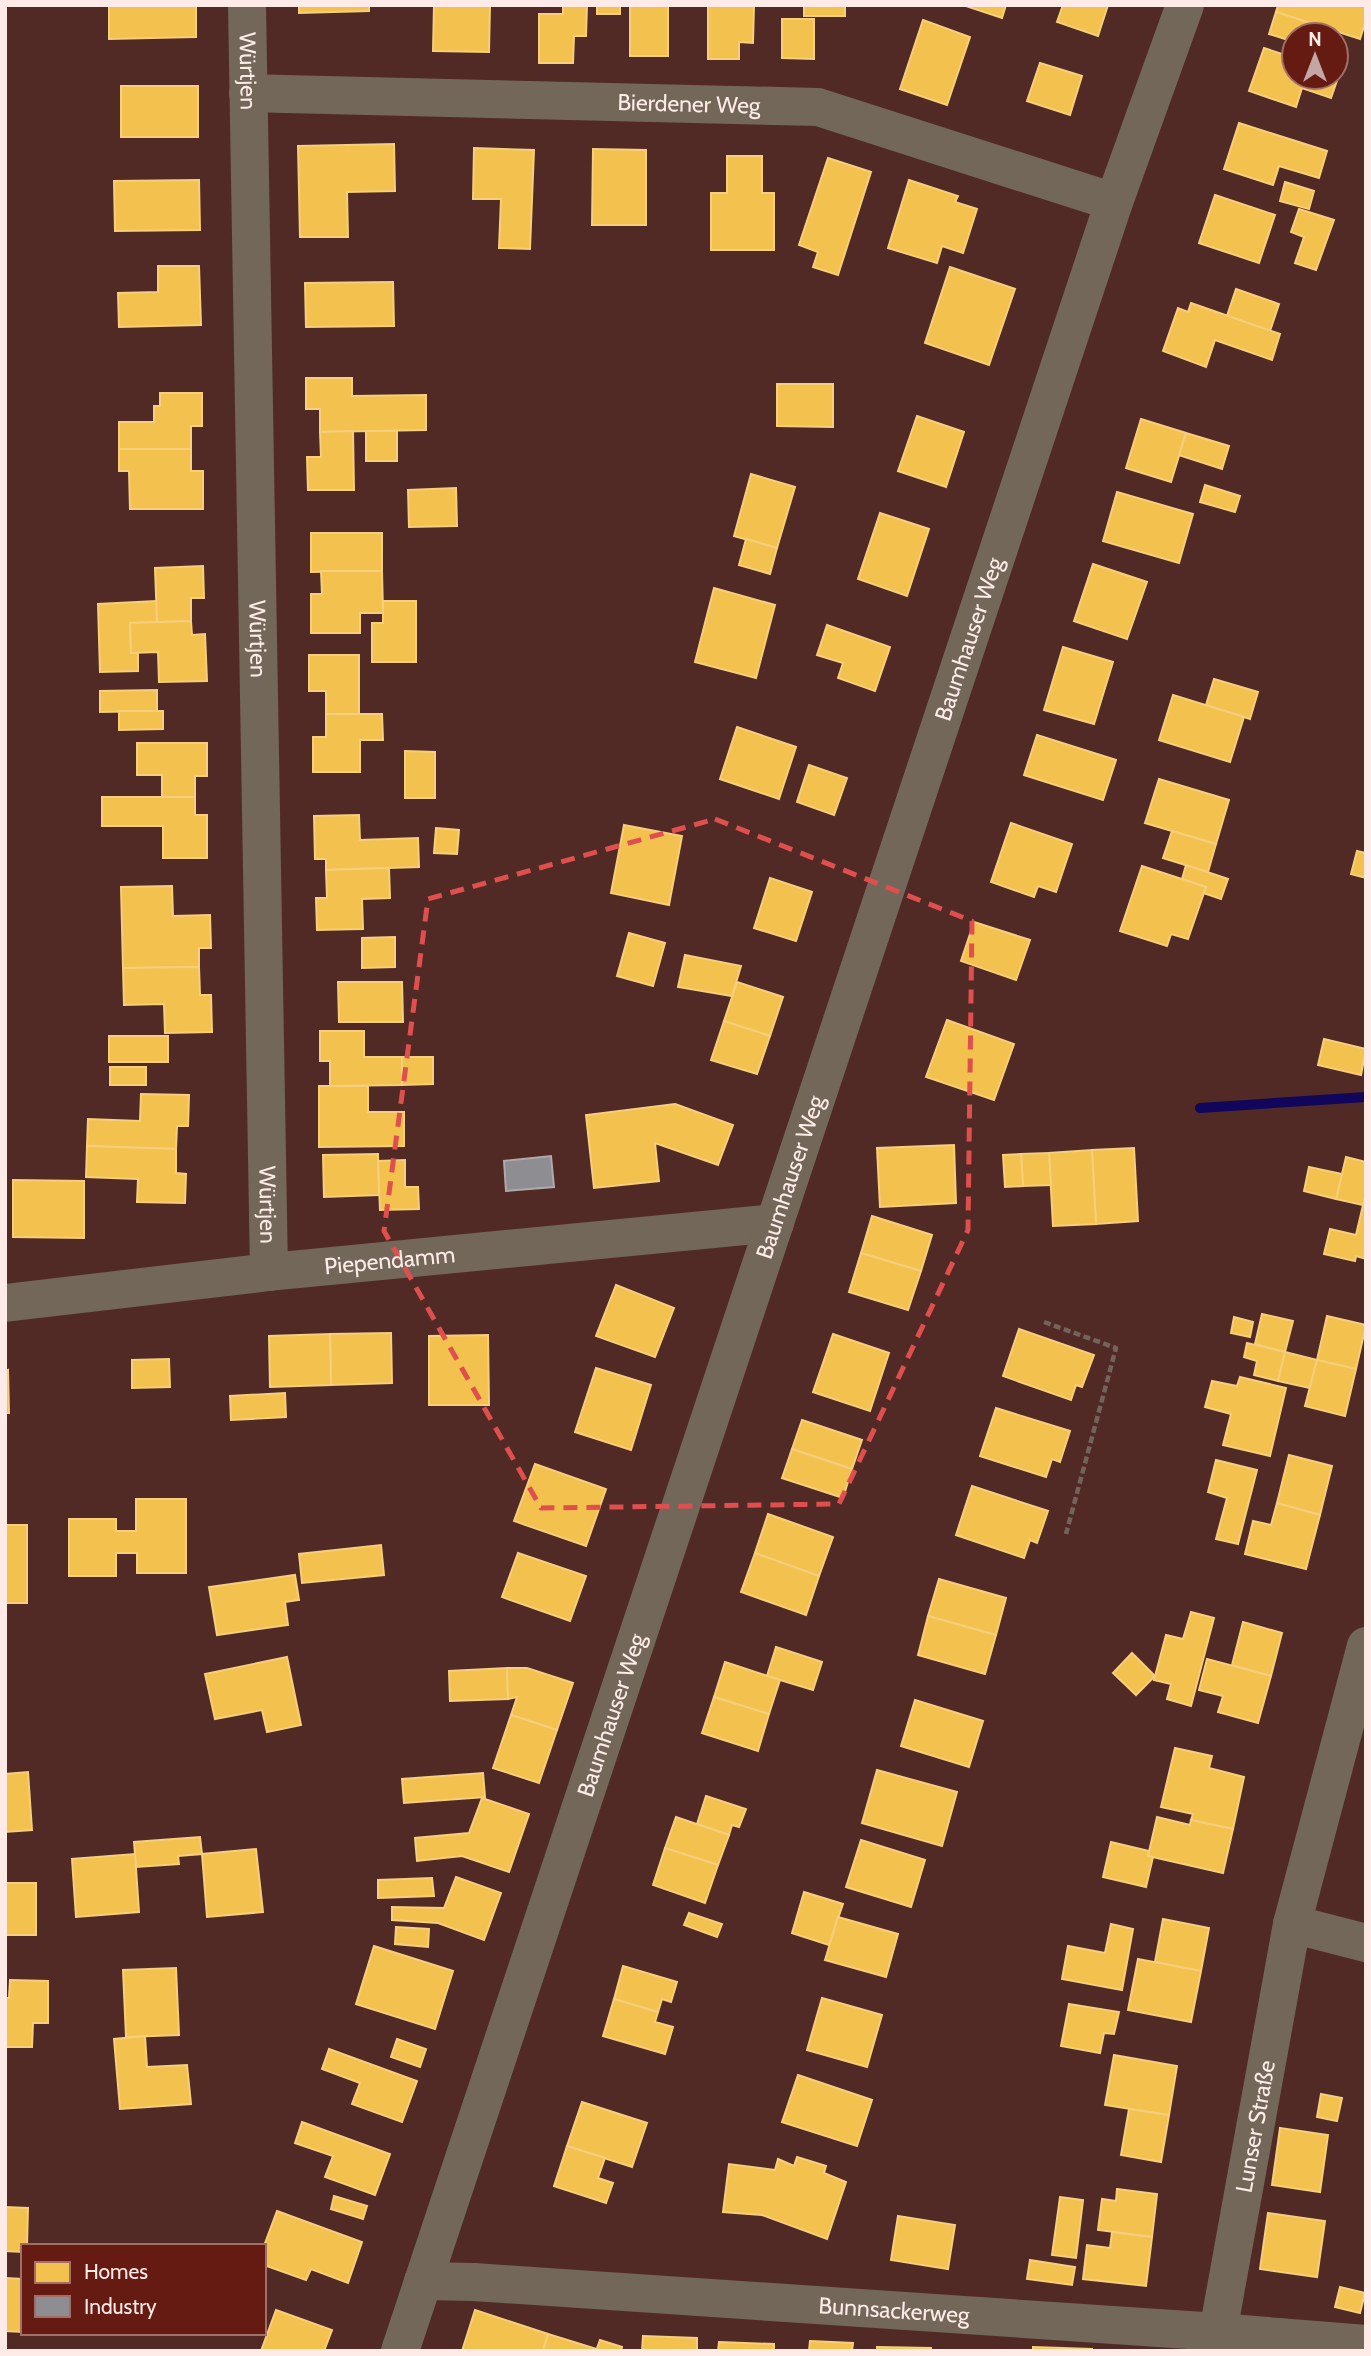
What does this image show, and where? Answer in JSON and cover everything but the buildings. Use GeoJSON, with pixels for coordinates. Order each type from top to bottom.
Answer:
{"type":"FeatureCollection","features":[{"type":"Feature","properties":{"kind":"street","name":"Würtjen"},"geometry":{"type":"LineString","coordinates":[[247,5],[269,1272]]}},
{"type":"Feature","properties":{"kind":"street","name":"Baumhauser Weg"},"geometry":{"type":"LineString","coordinates":[[400,2351],[1114,202],[1185,5]]}},
{"type":"Feature","properties":{"kind":"street","name":"Bierdener Weg"},"geometry":{"type":"LineString","coordinates":[[248,93],[818,107],[1114,202]]}},
{"type":"Feature","properties":{"kind":"street","name":"Piependamm"},"geometry":{"type":"LineString","coordinates":[[5,1303],[269,1272],[775,1223]]}},
{"type":"Feature","properties":{"kind":"street","name":"Lunser Straße"},"geometry":{"type":"LineString","coordinates":[[1217,2341],[1292,1924],[1366,1646]]}},
{"type":"Feature","properties":{"kind":"street"},"geometry":{"type":"LineString","coordinates":[[1292,1924],[1366,1943]]}},
{"type":"Feature","properties":{"kind":"street","name":"Bunnsackerweg"},"geometry":{"type":"LineString","coordinates":[[423,2281],[474,2282],[1217,2341],[1366,2344]]}},
{"type":"Feature","properties":{"kind":"path"},"geometry":{"type":"LineString","coordinates":[[1044,1322],[1116,1348],[1066,1534]]}},
{"type":"Feature","properties":{"kind":"highlighted area"},"geometry":{"type":"Polygon","coordinates":[[[715,819],[972,921],[968,1230],[839,1504],[541,1508],[384,1231],[428,899],[715,819]]]}},
{"type":"Feature","properties":{"kind":"waterway"},"geometry":{"type":"LineString","coordinates":[[1200,1108],[1366,1097]]}}]}
